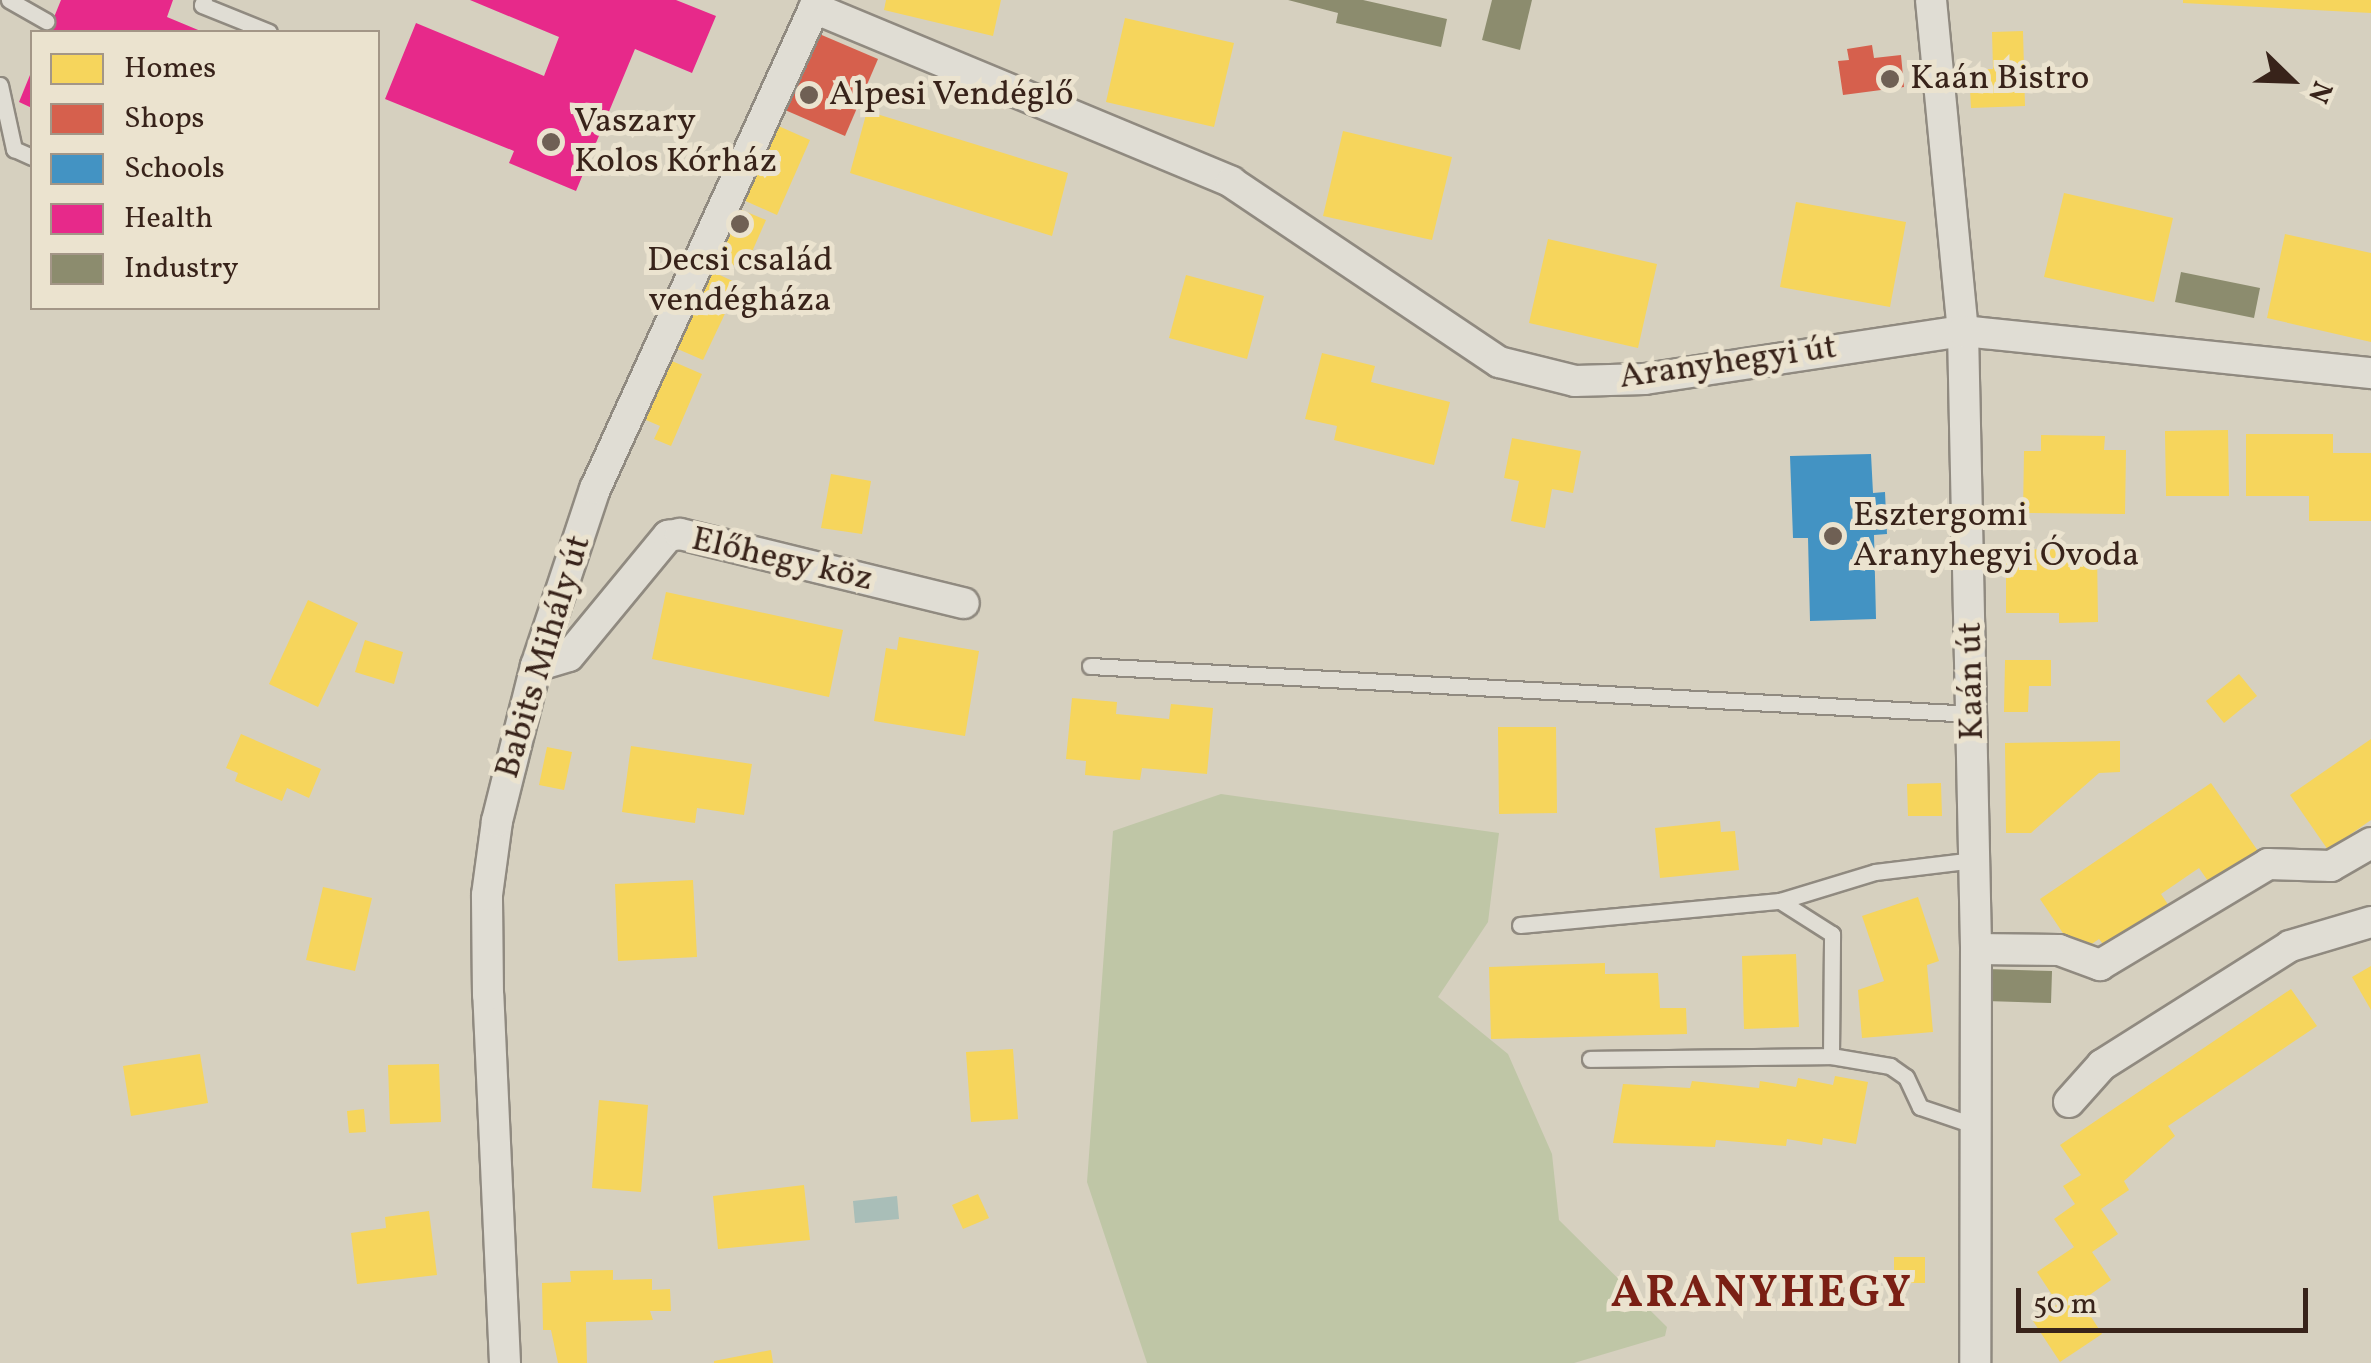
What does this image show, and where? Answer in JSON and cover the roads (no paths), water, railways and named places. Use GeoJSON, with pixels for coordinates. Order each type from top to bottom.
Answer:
{"type":"FeatureCollection","features":[{"type":"Feature","properties":{"kind":"street","name":"Kaán út"},"geometry":{"type":"LineString","coordinates":[[1931,0],[1963,331],[1976,949],[1975,1363]]}},
{"type":"Feature","properties":{"kind":"street","name":"Aranyhegyi út"},"geometry":{"type":"LineString","coordinates":[[816,4],[1232,182],[1499,362],[1574,381],[1645,379],[1963,331],[2371,373]]}},
{"type":"Feature","properties":{"kind":"street","name":"Babits Mihály út"},"geometry":{"type":"LineString","coordinates":[[505,1363],[487,895],[496,821],[536,666],[595,489],[816,4]]}},
{"type":"Feature","properties":{"kind":"street","name":"Előhegy köz"},"geometry":{"type":"LineString","coordinates":[[536,666],[570,656],[668,536],[680,534],[964,604]]}},
{"type":"Feature","properties":{"kind":"street"},"geometry":{"type":"LineString","coordinates":[[1976,949],[2059,950],[2100,965],[2268,864],[2331,866],[2371,844]]}},
{"type":"Feature","properties":{"kind":"street"},"geometry":{"type":"LineString","coordinates":[[2069,1102],[2102,1066],[2290,946],[2371,922]]}},
{"type":"Feature","properties":{"kind":"lane"},"geometry":{"type":"LineString","coordinates":[[9,0],[46,21]]}},
{"type":"Feature","properties":{"kind":"lane"},"geometry":{"type":"LineString","coordinates":[[204,0],[202,5],[265,30]]}},
{"type":"Feature","properties":{"kind":"lane"},"geometry":{"type":"LineString","coordinates":[[0,85],[14,149],[30,155]]}},
{"type":"Feature","properties":{"kind":"lane"},"geometry":{"type":"LineString","coordinates":[[1090,666],[1972,714]]}},
{"type":"Feature","properties":{"kind":"lane"},"geometry":{"type":"LineString","coordinates":[[1520,925],[1780,901],[1875,872],[1974,860]]}},
{"type":"Feature","properties":{"kind":"lane"},"geometry":{"type":"LineString","coordinates":[[1780,901],[1832,934],[1832,1056]]}},
{"type":"Feature","properties":{"kind":"lane"},"geometry":{"type":"LineString","coordinates":[[1590,1059],[1832,1056],[1890,1066],[1906,1077],[1920,1107],[1942,1120],[1976,1126]]}},
{"type":"Feature","properties":{"kind":"water"},"geometry":{"type":"Polygon","coordinates":[[[897,1196],[899,1219],[855,1223],[853,1201],[897,1196]]]}},
{"type":"Feature","properties":{"kind":"place","name":"Kaán Bistro"},"geometry":{"type":"Point","coordinates":[1890,79]}},
{"type":"Feature","properties":{"kind":"place","name":"Alpesi Vendéglő"},"geometry":{"type":"Point","coordinates":[809,95]}},
{"type":"Feature","properties":{"kind":"place","name":"Vaszary Kolos Kórház"},"geometry":{"type":"Point","coordinates":[551,142]}},
{"type":"Feature","properties":{"kind":"place","name":"Decsi család vendégháza"},"geometry":{"type":"Point","coordinates":[740,224]}},
{"type":"Feature","properties":{"kind":"place","name":"Esztergomi Aranyhegyi Óvoda"},"geometry":{"type":"Point","coordinates":[1833,536]}},
{"type":"Feature","properties":{"kind":"district","name":"ARANYHEGY"},"geometry":{"type":"Point","coordinates":[1762,1295]}}]}
